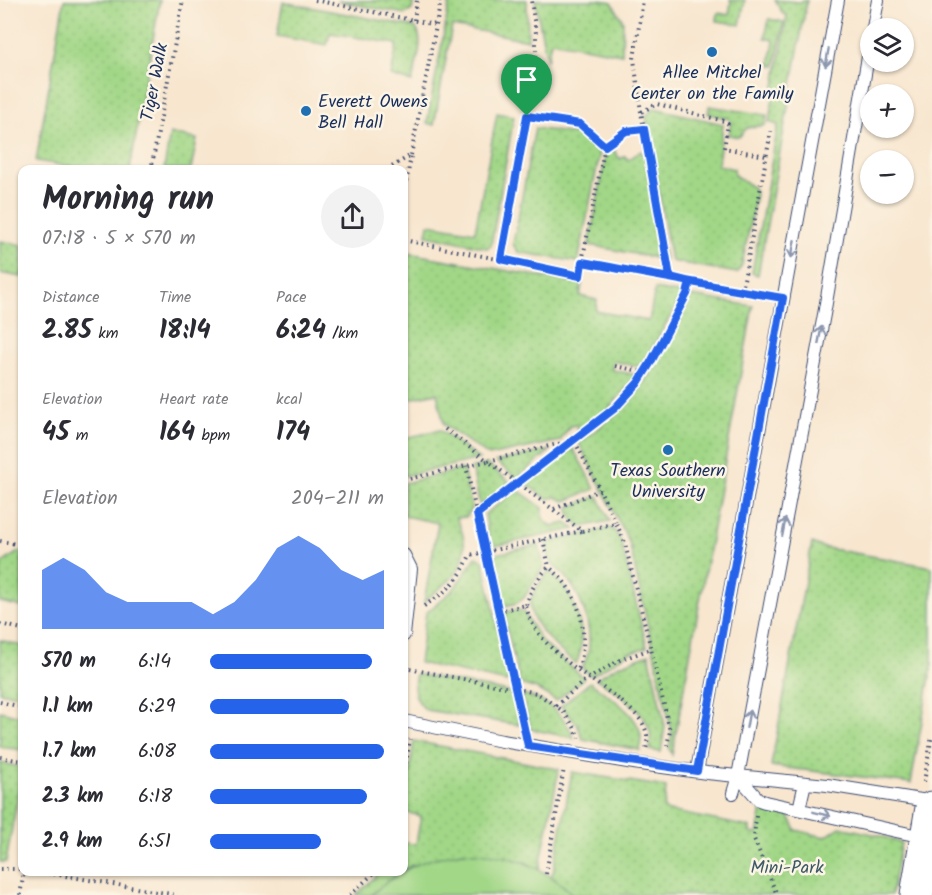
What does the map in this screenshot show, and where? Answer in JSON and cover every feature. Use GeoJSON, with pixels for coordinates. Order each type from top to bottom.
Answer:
{"type":"FeatureCollection","features":[{"type":"Feature","properties":{"kind":"main road"},"geometry":{"type":"LineString","coordinates":[[917,895],[931,814]]}},
{"type":"Feature","properties":{"kind":"lane"},"geometry":{"type":"LineString","coordinates":[[697,771],[838,0]]}},
{"type":"Feature","properties":{"kind":"lane"},"geometry":{"type":"LineString","coordinates":[[875,18],[878,0]]}},
{"type":"Feature","properties":{"kind":"lane"},"geometry":{"type":"LineString","coordinates":[[733,793],[738,777],[825,309],[865,72]]}},
{"type":"Feature","properties":{"kind":"lane"},"geometry":{"type":"LineString","coordinates":[[408,563],[411,569],[408,594]]}},
{"type":"Feature","properties":{"kind":"lane"},"geometry":{"type":"LineString","coordinates":[[408,722],[528,746],[644,765],[805,783],[921,800],[931,814],[914,835],[759,800],[738,777]]}},
{"type":"Feature","properties":{"kind":"lane"},"geometry":{"type":"LineString","coordinates":[[799,809],[805,783]]}},
{"type":"Feature","properties":{"kind":"path","name":"Tiger Walk"},"geometry":{"type":"LineString","coordinates":[[152,165],[183,0]]}},
{"type":"Feature","properties":{"kind":"path"},"geometry":{"type":"LineString","coordinates":[[315,0],[436,25]]}},
{"type":"Feature","properties":{"kind":"path"},"geometry":{"type":"LineString","coordinates":[[414,20],[417,0]]}},
{"type":"Feature","properties":{"kind":"path"},"geometry":{"type":"LineString","coordinates":[[408,173],[441,0]]}},
{"type":"Feature","properties":{"kind":"path"},"geometry":{"type":"LineString","coordinates":[[501,259],[536,59],[536,33],[531,0]]}},
{"type":"Feature","properties":{"kind":"path"},"geometry":{"type":"LineString","coordinates":[[643,0],[634,59],[670,277]]}},
{"type":"Feature","properties":{"kind":"path"},"geometry":{"type":"LineString","coordinates":[[641,112],[657,104],[724,121],[728,124],[724,148],[766,156]]}},
{"type":"Feature","properties":{"kind":"path"},"geometry":{"type":"LineString","coordinates":[[527,116],[580,124],[605,146]]}},
{"type":"Feature","properties":{"kind":"path"},"geometry":{"type":"LineString","coordinates":[[408,243],[501,259],[580,276],[605,146],[626,131],[644,129]]}},
{"type":"Feature","properties":{"kind":"path"},"geometry":{"type":"LineString","coordinates":[[742,291],[771,131]]}},
{"type":"Feature","properties":{"kind":"path"},"geometry":{"type":"LineString","coordinates":[[395,165],[411,155]]}},
{"type":"Feature","properties":{"kind":"path"},"geometry":{"type":"LineString","coordinates":[[582,262],[783,298]]}},
{"type":"Feature","properties":{"kind":"path"},"geometry":{"type":"LineString","coordinates":[[477,514],[615,408],[645,372],[687,294],[690,282]]}},
{"type":"Feature","properties":{"kind":"path"},"geometry":{"type":"LineString","coordinates":[[615,366],[645,372]]}},
{"type":"Feature","properties":{"kind":"path"},"geometry":{"type":"LineString","coordinates":[[445,429],[582,531]]}},
{"type":"Feature","properties":{"kind":"path"},"geometry":{"type":"LineString","coordinates":[[408,479],[574,440]]}},
{"type":"Feature","properties":{"kind":"path"},"geometry":{"type":"LineString","coordinates":[[574,440],[624,540],[670,731],[663,767]]}},
{"type":"Feature","properties":{"kind":"path"},"geometry":{"type":"LineString","coordinates":[[466,466],[528,746]]}},
{"type":"Feature","properties":{"kind":"path"},"geometry":{"type":"LineString","coordinates":[[554,510],[600,490]]}},
{"type":"Feature","properties":{"kind":"path"},"geometry":{"type":"LineString","coordinates":[[408,616],[453,585],[464,570],[470,555],[616,523]]}},
{"type":"Feature","properties":{"kind":"path"},"geometry":{"type":"LineString","coordinates":[[543,539],[549,567],[559,575],[567,587],[583,621],[585,636],[578,670]]}},
{"type":"Feature","properties":{"kind":"path"},"geometry":{"type":"LineString","coordinates":[[0,541],[18,544]]}},
{"type":"Feature","properties":{"kind":"path"},"geometry":{"type":"LineString","coordinates":[[549,567],[531,591],[526,605],[527,613],[538,632],[578,670],[633,711],[644,724],[648,739],[644,765]]}},
{"type":"Feature","properties":{"kind":"path"},"geometry":{"type":"LineString","coordinates":[[498,611],[526,605]]}},
{"type":"Feature","properties":{"kind":"path"},"geometry":{"type":"LineString","coordinates":[[0,624],[18,628]]}},
{"type":"Feature","properties":{"kind":"path"},"geometry":{"type":"LineString","coordinates":[[556,706],[590,678],[620,660],[651,649]]}},
{"type":"Feature","properties":{"kind":"path"},"geometry":{"type":"LineString","coordinates":[[408,669],[537,693],[563,711],[574,727],[579,740],[573,753],[546,874]]}},
{"type":"Feature","properties":{"kind":"path"},"geometry":{"type":"LineString","coordinates":[[0,702],[18,706]]}},
{"type":"Feature","properties":{"kind":"path"},"geometry":{"type":"LineString","coordinates":[[0,757],[18,760]]}},
{"type":"Feature","properties":{"kind":"path"},"geometry":{"type":"LineString","coordinates":[[759,800],[753,827],[754,839],[777,895]]}},
{"type":"Feature","properties":{"kind":"path"},"geometry":{"type":"LineString","coordinates":[[0,869],[18,870]]}},
{"type":"Feature","properties":{"kind":"path"},"geometry":{"type":"LineString","coordinates":[[20,895],[22,876]]}},
{"type":"Feature","properties":{"kind":"path"},"geometry":{"type":"LineString","coordinates":[[65,876],[177,895]]}},
{"type":"Feature","properties":{"kind":"path"},"geometry":{"type":"LineString","coordinates":[[350,895],[371,876]]}},
{"type":"Feature","properties":{"kind":"green space"},"geometry":{"type":"Polygon","coordinates":[[[64,0],[160,0],[131,165],[60,165],[36,161],[64,0]]]}},
{"type":"Feature","properties":{"kind":"green space"},"geometry":{"type":"Polygon","coordinates":[[[414,0],[412,10],[405,14],[338,1],[414,0]]]}},
{"type":"Feature","properties":{"kind":"green space"},"geometry":{"type":"Polygon","coordinates":[[[450,0],[527,0],[528,40],[452,26],[434,125],[427,123],[450,0]]]}},
{"type":"Feature","properties":{"kind":"green space"},"geometry":{"type":"Polygon","coordinates":[[[535,0],[612,2],[623,21],[622,54],[551,41],[547,61],[535,0]]]}},
{"type":"Feature","properties":{"kind":"green space"},"geometry":{"type":"Polygon","coordinates":[[[730,0],[745,0],[740,25],[717,21],[718,13],[729,15],[730,0]]]}},
{"type":"Feature","properties":{"kind":"green space"},"geometry":{"type":"Polygon","coordinates":[[[775,0],[800,2],[807,0],[758,275],[752,273],[778,125],[769,122],[787,15],[783,14],[775,0]]]}},
{"type":"Feature","properties":{"kind":"green space"},"geometry":{"type":"Polygon","coordinates":[[[283,2],[415,27],[420,46],[412,82],[391,76],[397,44],[330,33],[327,45],[277,36],[283,2]]]}},
{"type":"Feature","properties":{"kind":"green space"},"geometry":{"type":"Polygon","coordinates":[[[769,19],[784,22],[775,66],[770,65],[774,40],[765,38],[769,19]]]}},
{"type":"Feature","properties":{"kind":"green space"},"geometry":{"type":"Polygon","coordinates":[[[709,106],[767,115],[765,125],[747,128],[739,137],[729,135],[731,121],[708,114],[709,106]]]}},
{"type":"Feature","properties":{"kind":"green space"},"geometry":{"type":"Polygon","coordinates":[[[654,108],[723,124],[718,165],[734,169],[734,175],[754,188],[756,194],[742,265],[737,273],[671,261],[646,116],[654,108]]]}},
{"type":"Feature","properties":{"kind":"green space"},"geometry":{"type":"Polygon","coordinates":[[[497,113],[514,116],[491,246],[487,248],[427,235],[429,224],[475,232],[497,113]]]}},
{"type":"Feature","properties":{"kind":"green space"},"geometry":{"type":"Polygon","coordinates":[[[535,128],[580,135],[600,152],[578,262],[518,252],[513,244],[535,128]]]}},
{"type":"Feature","properties":{"kind":"green space"},"geometry":{"type":"Polygon","coordinates":[[[170,134],[197,139],[192,165],[165,165],[170,134]]]}},
{"type":"Feature","properties":{"kind":"green space"},"geometry":{"type":"Polygon","coordinates":[[[607,149],[610,153],[614,150],[620,159],[625,156],[628,160],[641,151],[645,157],[665,260],[589,245],[607,149]]]}},
{"type":"Feature","properties":{"kind":"green space"},"geometry":{"type":"Polygon","coordinates":[[[0,241],[18,244],[18,276],[0,273],[0,241]]]}},
{"type":"Feature","properties":{"kind":"green space"},"geometry":{"type":"Polygon","coordinates":[[[408,253],[582,284],[580,296],[597,300],[596,311],[649,321],[655,289],[683,294],[641,367],[613,361],[612,370],[637,375],[608,410],[578,433],[577,425],[570,426],[560,441],[489,456],[444,425],[437,393],[408,399],[408,253]]]}},
{"type":"Feature","properties":{"kind":"green space"},"geometry":{"type":"Polygon","coordinates":[[[691,296],[753,306],[672,755],[669,748],[672,733],[629,542],[579,443],[616,414],[636,394],[659,358],[691,296]]]}},
{"type":"Feature","properties":{"kind":"green space"},"geometry":{"type":"Polygon","coordinates":[[[440,430],[479,459],[408,475],[408,437],[440,430]]]}},
{"type":"Feature","properties":{"kind":"green space"},"geometry":{"type":"Polygon","coordinates":[[[573,448],[595,489],[565,501],[556,497],[547,499],[525,483],[573,448]]]}},
{"type":"Feature","properties":{"kind":"green space"},"geometry":{"type":"Polygon","coordinates":[[[551,450],[517,478],[496,462],[551,450]]]}},
{"type":"Feature","properties":{"kind":"green space"},"geometry":{"type":"Polygon","coordinates":[[[487,464],[511,483],[480,506],[472,468],[487,464]]]}},
{"type":"Feature","properties":{"kind":"green space"},"geometry":{"type":"Polygon","coordinates":[[[463,469],[472,508],[466,517],[456,518],[464,542],[460,566],[450,580],[424,602],[438,523],[408,517],[408,482],[463,469]]]}},
{"type":"Feature","properties":{"kind":"green space"},"geometry":{"type":"Polygon","coordinates":[[[518,490],[543,508],[544,518],[549,524],[552,526],[566,523],[575,529],[490,547],[485,514],[518,490]]]}},
{"type":"Feature","properties":{"kind":"green space"},"geometry":{"type":"Polygon","coordinates":[[[598,496],[610,521],[581,527],[570,516],[569,507],[598,496]]]}},
{"type":"Feature","properties":{"kind":"green space"},"geometry":{"type":"Polygon","coordinates":[[[610,528],[615,531],[621,542],[647,647],[628,653],[591,676],[582,668],[589,646],[584,610],[567,578],[552,563],[546,543],[610,528]]]}},
{"type":"Feature","properties":{"kind":"green space"},"geometry":{"type":"Polygon","coordinates":[[[812,543],[821,547],[932,567],[932,665],[911,783],[771,766],[812,543]]]}},
{"type":"Feature","properties":{"kind":"green space"},"geometry":{"type":"Polygon","coordinates":[[[539,545],[544,566],[541,571],[524,598],[517,603],[501,607],[491,555],[539,545]]]}},
{"type":"Feature","properties":{"kind":"green space"},"geometry":{"type":"Polygon","coordinates":[[[18,552],[18,606],[0,602],[1,564],[18,552]]]}},
{"type":"Feature","properties":{"kind":"green space"},"geometry":{"type":"Polygon","coordinates":[[[476,557],[483,560],[509,679],[507,682],[419,663],[426,613],[453,590],[476,557]]]}},
{"type":"Feature","properties":{"kind":"green space"},"geometry":{"type":"Polygon","coordinates":[[[549,571],[566,590],[578,614],[581,640],[576,664],[546,636],[533,618],[531,600],[538,585],[549,571]]]}},
{"type":"Feature","properties":{"kind":"green space"},"geometry":{"type":"Polygon","coordinates":[[[523,611],[542,642],[584,678],[556,701],[537,689],[520,684],[503,612],[523,611]]]}},
{"type":"Feature","properties":{"kind":"green space"},"geometry":{"type":"Polygon","coordinates":[[[0,640],[18,645],[18,695],[0,692],[0,640]]]}},
{"type":"Feature","properties":{"kind":"green space"},"geometry":{"type":"Polygon","coordinates":[[[649,654],[665,726],[661,752],[650,750],[650,731],[647,723],[635,708],[596,679],[617,666],[649,654]]]}},
{"type":"Feature","properties":{"kind":"green space"},"geometry":{"type":"Polygon","coordinates":[[[416,674],[513,693],[520,725],[426,710],[415,694],[416,674]]]}},
{"type":"Feature","properties":{"kind":"green space"},"geometry":{"type":"Polygon","coordinates":[[[590,682],[634,719],[641,735],[640,750],[583,739],[577,724],[561,706],[590,682]]]}},
{"type":"Feature","properties":{"kind":"green space"},"geometry":{"type":"Polygon","coordinates":[[[522,694],[531,696],[554,709],[574,738],[530,729],[522,694]]]}},
{"type":"Feature","properties":{"kind":"green space"},"geometry":{"type":"Polygon","coordinates":[[[0,711],[18,716],[18,749],[0,747],[0,711]]]}},
{"type":"Feature","properties":{"kind":"green space"},"geometry":{"type":"Polygon","coordinates":[[[414,741],[559,769],[539,871],[527,863],[412,865],[408,868],[408,843],[416,844],[421,816],[408,813],[408,784],[414,741]]]}},
{"type":"Feature","properties":{"kind":"green space"},"geometry":{"type":"Polygon","coordinates":[[[0,763],[18,766],[18,794],[6,862],[0,862],[0,763]]]}},
{"type":"Feature","properties":{"kind":"green space","name":"Mini-Park"},"geometry":{"type":"Polygon","coordinates":[[[572,772],[666,787],[664,810],[750,827],[750,833],[757,834],[762,809],[788,814],[796,830],[825,837],[840,827],[882,836],[901,843],[891,895],[573,895],[550,877],[553,873],[572,772]]]}},
{"type":"Feature","properties":{"kind":"green space"},"geometry":{"type":"Polygon","coordinates":[[[463,852],[508,858],[549,875],[573,895],[371,895],[396,876],[408,876],[408,868],[436,858],[463,852]]]}},
{"type":"Feature","properties":{"kind":"green space"},"geometry":{"type":"Polygon","coordinates":[[[376,876],[397,876],[371,895],[356,895],[376,876]]]}},
{"type":"Feature","properties":{"kind":"place","name":"Allee Mitchel Center on the Family"},"geometry":{"type":"Point","coordinates":[712,52]}},
{"type":"Feature","properties":{"kind":"place","name":"Everett Owens Bell Hall"},"geometry":{"type":"Point","coordinates":[306,111]}},
{"type":"Feature","properties":{"kind":"place","name":"Texas Southern University"},"geometry":{"type":"Point","coordinates":[668,450]}},
{"type":"Feature","properties":{"kind":"route"},"geometry":{"type":"LineString","coordinates":[[527,116],[501,259],[580,276],[582,262],[670,277],[783,298],[697,771],[528,746],[477,514],[592,428],[638,383],[687,294],[690,282],[670,277],[644,129],[626,131],[605,146],[580,124],[527,116]]}}]}
